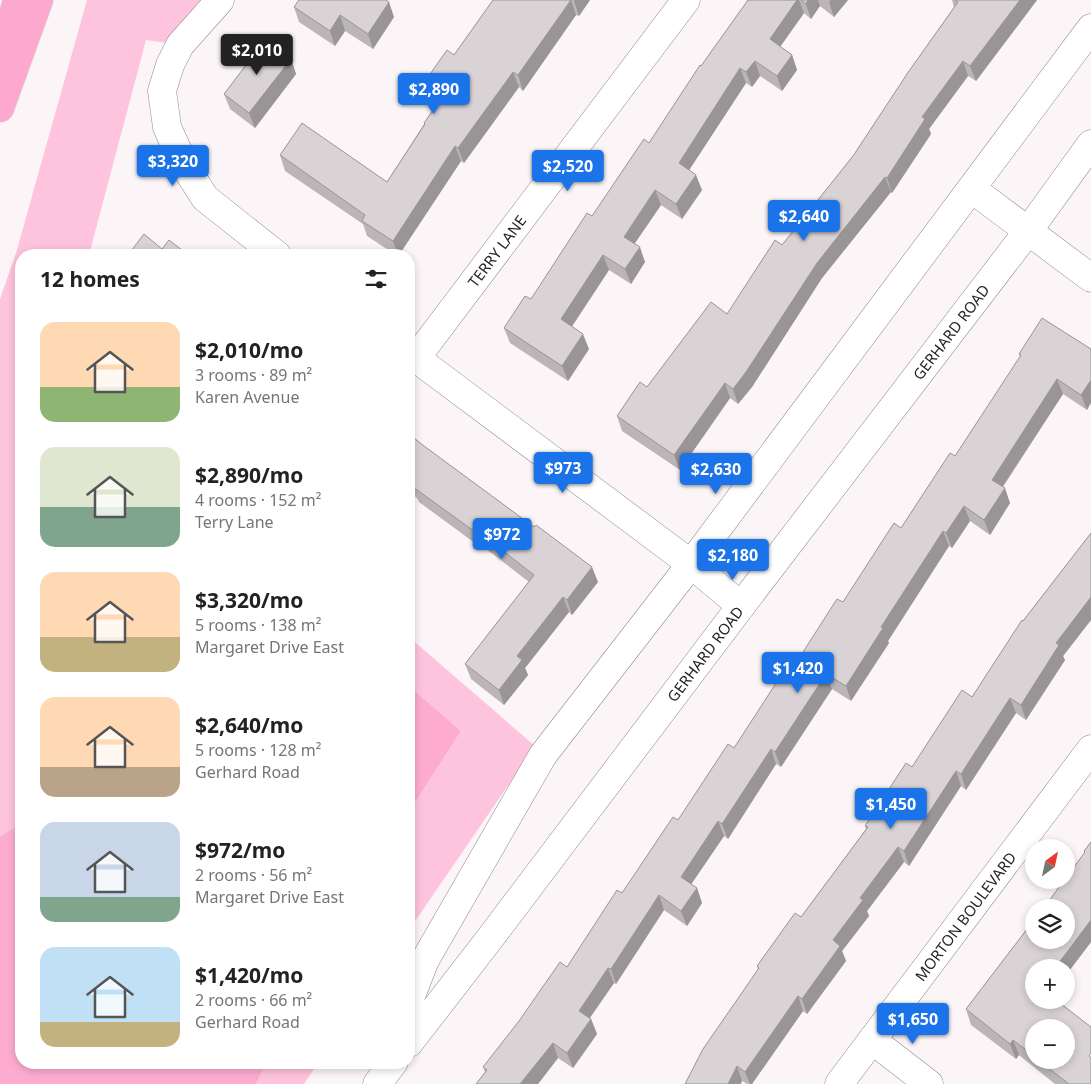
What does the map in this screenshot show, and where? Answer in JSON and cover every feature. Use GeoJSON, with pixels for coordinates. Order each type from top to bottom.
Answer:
{"type":"FeatureCollection","features":[{"type":"Feature","properties":{"kind":"highway"},"geometry":{"type":"LineString","coordinates":[[0,63],[16,0]]}},
{"type":"Feature","properties":{"kind":"highway"},"geometry":{"type":"LineString","coordinates":[[0,108],[39,0]]}},
{"type":"Feature","properties":{"kind":"street"},"geometry":{"type":"LineString","coordinates":[[220,0],[180,45],[170,65],[162,91],[167,127],[184,165],[205,198],[269,249]]}},
{"type":"Feature","properties":{"kind":"street","name":"TERRY LANE"},"geometry":{"type":"LineString","coordinates":[[415,351],[686,0]]}},
{"type":"Feature","properties":{"kind":"street"},"geometry":{"type":"LineString","coordinates":[[415,986],[425,960],[543,756],[691,564],[1091,28]]}},
{"type":"Feature","properties":{"kind":"street","name":"GERHARD ROAD"},"geometry":{"type":"LineString","coordinates":[[415,1035],[492,937],[741,606],[1028,231],[1091,144]]}},
{"type":"Feature","properties":{"kind":"street"},"geometry":{"type":"LineString","coordinates":[[972,189],[1091,278]]}},
{"type":"Feature","properties":{"kind":"street"},"geometry":{"type":"LineString","coordinates":[[415,357],[691,564],[741,606]]}},
{"type":"Feature","properties":{"kind":"street","name":"MORTON BOULEVARD"},"geometry":{"type":"LineString","coordinates":[[839,1084],[1091,749]]}},
{"type":"Feature","properties":{"kind":"street"},"geometry":{"type":"LineString","coordinates":[[872,1040],[929,1084]]}},
{"type":"Feature","properties":{"kind":"street"},"geometry":{"type":"LineString","coordinates":[[376,1084],[381,1069]]}},
{"type":"Feature","properties":{"kind":"street"},"geometry":{"type":"LineString","coordinates":[[376,1084],[388,1069]]}},
{"type":"Feature","properties":{"kind":"shaded area"},"geometry":{"type":"Polygon","coordinates":[[[87,0],[221,0],[180,45],[146,40],[91,249],[17,249],[87,0]]]}},
{"type":"Feature","properties":{"kind":"shaded area"},"geometry":{"type":"Polygon","coordinates":[[[15,256],[15,827],[0,836],[0,299],[15,256]]]}},
{"type":"Feature","properties":{"kind":"shaded area"},"geometry":{"type":"Polygon","coordinates":[[[415,642],[535,746],[415,921],[415,803],[461,731],[415,691],[415,642]]]}},
{"type":"Feature","properties":{"kind":"shaded area"},"geometry":{"type":"Polygon","coordinates":[[[415,691],[461,731],[415,803],[415,691]]]}},
{"type":"Feature","properties":{"kind":"shaded area"},"geometry":{"type":"Polygon","coordinates":[[[15,827],[15,1069],[263,1069],[256,1084],[0,1084],[0,836],[15,827]]]}},
{"type":"Feature","properties":{"kind":"shaded area"},"geometry":{"type":"Polygon","coordinates":[[[263,1069],[314,1069],[304,1084],[256,1084],[263,1069]]]}},
{"type":"Feature","properties":{"kind":"building"},"geometry":{"type":"Polygon","coordinates":[[[299,0],[386,0],[389,2],[368,34],[340,15],[330,31],[294,7],[299,0]]]}},
{"type":"Feature","properties":{"kind":"building"},"geometry":{"type":"Polygon","coordinates":[[[493,0],[571,0],[518,75],[513,72],[458,148],[455,146],[393,241],[362,221],[365,215],[280,155],[302,123],[387,182],[447,90],[428,77],[447,50],[454,55],[493,0]]]}},
{"type":"Feature","properties":{"kind":"building"},"geometry":{"type":"Polygon","coordinates":[[[748,0],[797,0],[770,39],[792,55],[777,76],[755,61],[746,72],[740,68],[679,163],[696,175],[676,204],[655,190],[624,237],[640,247],[625,269],[603,255],[561,319],[583,334],[562,366],[504,328],[525,296],[531,299],[587,213],[592,216],[644,139],[649,143],[700,65],[748,0]]]}},
{"type":"Feature","properties":{"kind":"building"},"geometry":{"type":"Polygon","coordinates":[[[955,0],[1020,0],[970,66],[963,61],[922,117],[925,119],[887,178],[885,177],[817,263],[733,389],[725,383],[674,455],[617,416],[640,382],[647,387],[711,302],[727,314],[775,240],[782,245],[853,156],[909,71],[958,2],[955,0]]]}},
{"type":"Feature","properties":{"kind":"building"},"geometry":{"type":"Polygon","coordinates":[[[265,40],[291,59],[249,113],[224,94],[265,40]]]}},
{"type":"Feature","properties":{"kind":"building"},"geometry":{"type":"Polygon","coordinates":[[[144,234],[162,249],[133,249],[144,234]]]}},
{"type":"Feature","properties":{"kind":"building"},"geometry":{"type":"Polygon","coordinates":[[[169,240],[181,249],[162,249],[169,240]]]}},
{"type":"Feature","properties":{"kind":"building"},"geometry":{"type":"Polygon","coordinates":[[[1042,318],[1091,349],[1091,380],[1081,395],[1057,379],[992,480],[1005,488],[984,520],[964,506],[946,533],[943,531],[881,627],[883,628],[846,686],[826,674],[775,752],[771,749],[722,824],[718,821],[681,877],[697,888],[681,911],[659,895],[611,969],[608,968],[579,1011],[591,1019],[567,1053],[553,1043],[520,1084],[476,1084],[487,1070],[483,1067],[519,1021],[560,962],[567,967],[617,890],[622,893],[673,817],[678,820],[728,744],[734,748],[782,674],[787,677],[837,599],[843,602],[894,523],[901,528],[950,453],[955,456],[1021,355],[1019,354],[1042,318]]]}},
{"type":"Feature","properties":{"kind":"building"},"geometry":{"type":"Polygon","coordinates":[[[415,439],[534,527],[536,525],[592,567],[567,600],[563,597],[517,656],[522,660],[499,690],[465,664],[534,575],[479,532],[478,534],[415,488],[415,439]]]}},
{"type":"Feature","properties":{"kind":"building"},"geometry":{"type":"Polygon","coordinates":[[[1091,533],[1091,597],[1056,643],[1059,645],[1021,705],[1010,698],[961,774],[956,771],[904,851],[898,847],[860,898],[863,900],[833,940],[840,946],[802,999],[798,996],[745,1072],[737,1066],[728,1084],[685,1084],[703,1049],[759,968],[757,966],[795,913],[801,917],[868,827],[865,826],[906,763],[912,767],[962,690],[972,697],[1022,620],[1091,533]]]}},
{"type":"Feature","properties":{"kind":"building"},"geometry":{"type":"Polygon","coordinates":[[[1091,842],[1091,920],[1075,941],[1075,899],[1050,899],[1058,889],[1075,889],[1075,866],[1091,842]]]}},
{"type":"Feature","properties":{"kind":"building"},"geometry":{"type":"Polygon","coordinates":[[[1025,932],[1025,949],[1069,949],[1062,959],[1025,959],[1025,1009],[1068,1009],[1091,1027],[1091,1053],[1089,1056],[1091,1058],[1091,1084],[1069,1084],[1050,1069],[1075,1069],[1075,1019],[1025,1019],[1025,1049],[1013,1040],[1010,1044],[966,1009],[1025,932]]]}}]}
